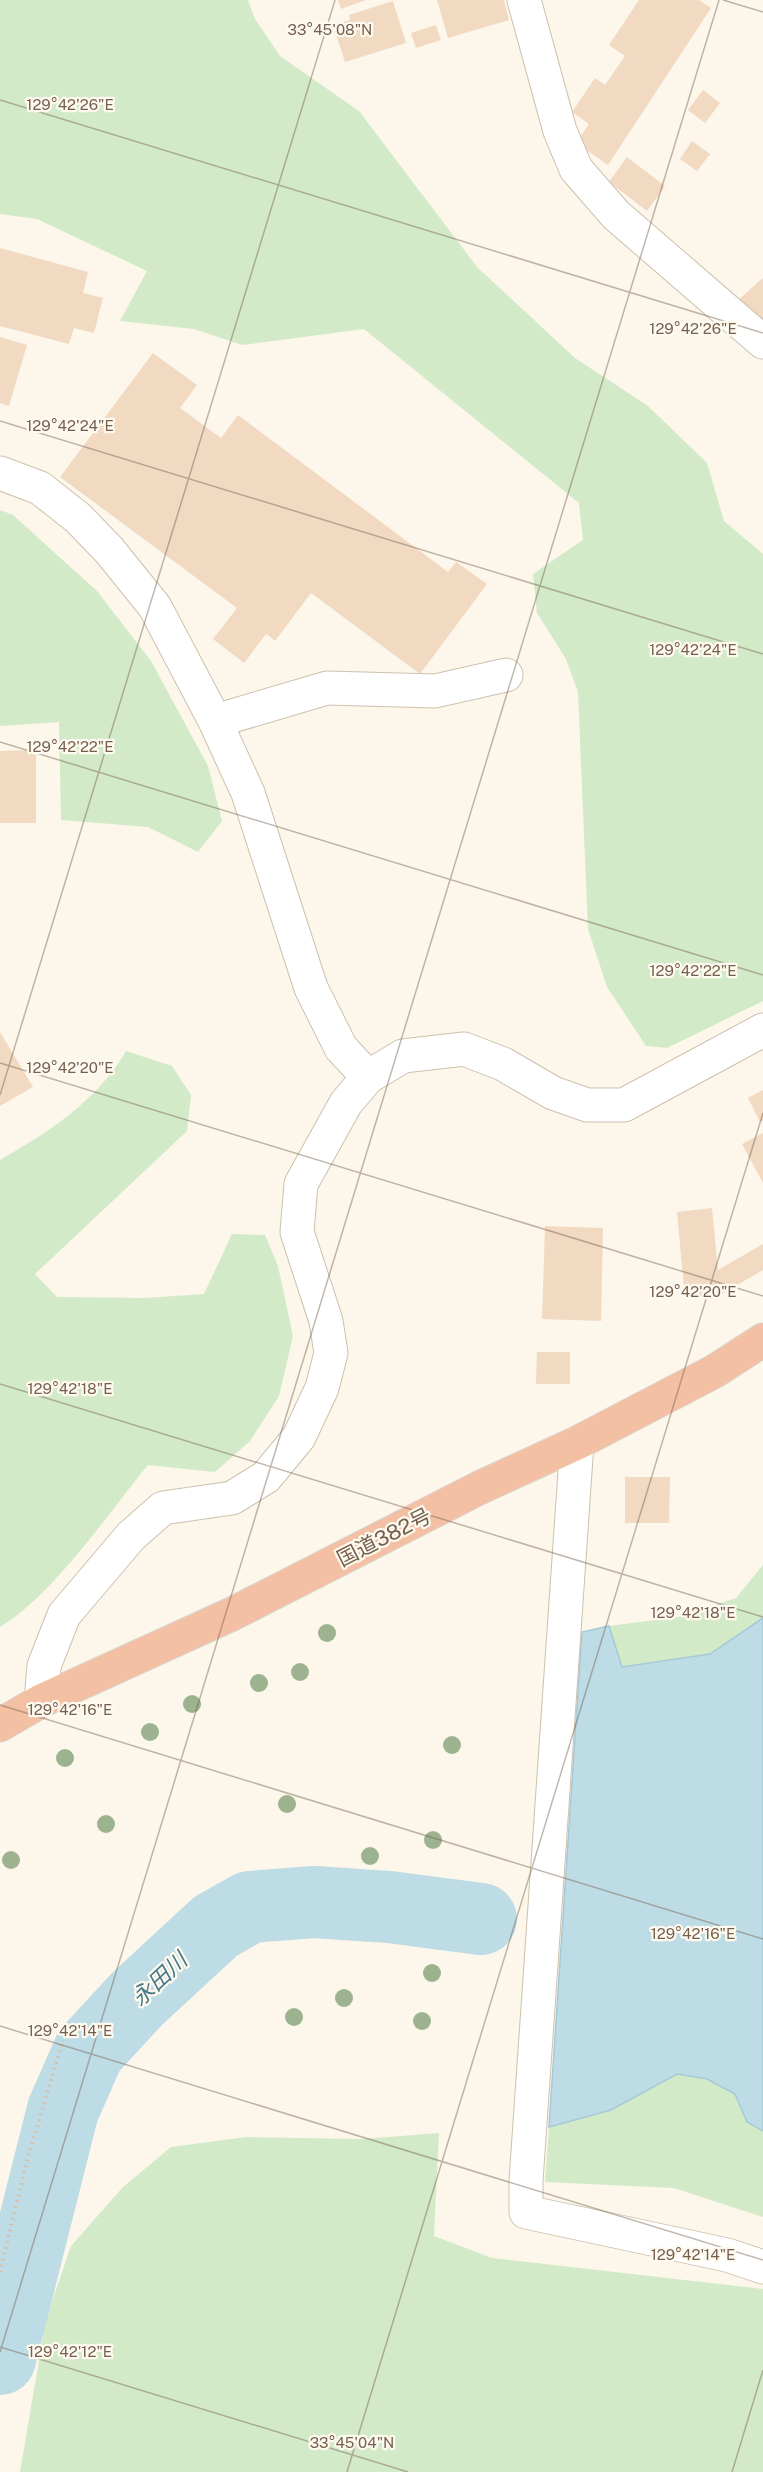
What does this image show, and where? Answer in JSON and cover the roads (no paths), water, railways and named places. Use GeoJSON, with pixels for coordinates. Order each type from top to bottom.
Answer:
{"type":"FeatureCollection","features":[{"type":"Feature","properties":{"kind":"highway","name":"国道382号"},"geometry":{"type":"LineString","coordinates":[[0,1725],[42,1701],[232,1614],[479,1488],[577,1443],[715,1371],[763,1340]]}},
{"type":"Feature","properties":{"kind":"street"},"geometry":{"type":"LineString","coordinates":[[524,0],[560,131],[576,169],[616,215],[763,342]]}},
{"type":"Feature","properties":{"kind":"street"},"geometry":{"type":"LineString","coordinates":[[0,473],[40,488],[78,518],[109,549],[155,607],[215,721],[248,793],[311,988],[341,1048],[368,1077]]}},
{"type":"Feature","properties":{"kind":"street"},"geometry":{"type":"LineString","coordinates":[[215,721],[327,688],[435,691],[506,675]]}},
{"type":"Feature","properties":{"kind":"street"},"geometry":{"type":"LineString","coordinates":[[42,1701],[44,1666],[64,1615],[131,1536],[163,1508],[232,1498],[266,1477],[299,1437],[322,1388],[332,1353],[326,1321],[297,1232],[301,1184],[346,1103],[368,1077],[403,1056],[464,1049],[504,1064],[553,1093],[587,1105],[624,1105],[763,1030]]}},
{"type":"Feature","properties":{"kind":"street"},"geometry":{"type":"LineString","coordinates":[[577,1443],[527,2169],[526,2212],[726,2255],[763,2267]]}},
{"type":"Feature","properties":{"kind":"water"},"geometry":{"type":"Polygon","coordinates":[[[763,1618],[763,2131],[747,2122],[735,2094],[707,2079],[677,2074],[611,2110],[549,2127],[582,1632],[609,1626],[622,1667],[710,1654],[763,1618]]]}},
{"type":"Feature","properties":{"kind":"waterway","name":"永田川"},"geometry":{"type":"LineString","coordinates":[[0,2359],[63,2110],[89,2051],[137,1999],[216,1926],[250,1907],[314,1902],[389,1907],[481,1919]]}}]}
